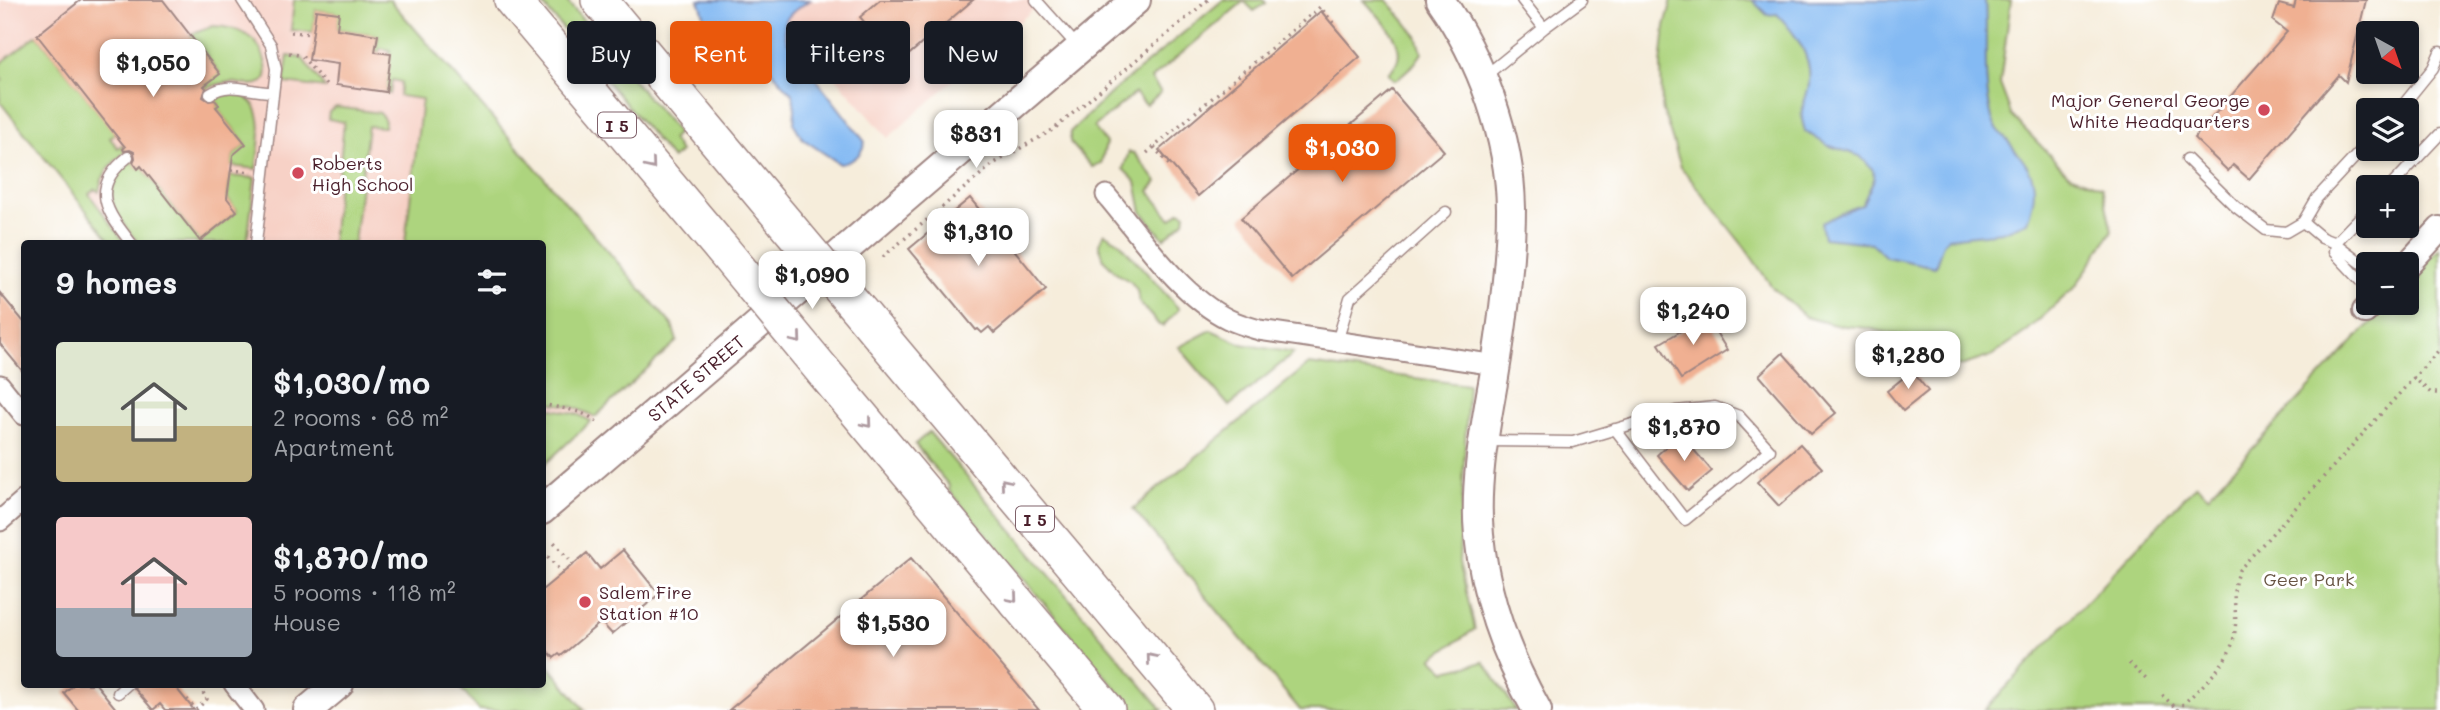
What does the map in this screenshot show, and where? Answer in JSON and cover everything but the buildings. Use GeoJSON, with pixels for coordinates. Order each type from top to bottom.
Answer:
{"type":"FeatureCollection","features":[{"type":"Feature","properties":{"kind":"highway","name":"I 5"},"geometry":{"type":"LineString","coordinates":[[512,0],[1107,710]]}},
{"type":"Feature","properties":{"kind":"highway","name":"I 5"},"geometry":{"type":"LineString","coordinates":[[599,0],[1195,710]]}},
{"type":"Feature","properties":{"kind":"main road","name":"STATE STREET"},"geometry":{"type":"LineString","coordinates":[[546,507],[1136,0]]}},
{"type":"Feature","properties":{"kind":"main road"},"geometry":{"type":"LineString","coordinates":[[1440,0],[1465,41],[1481,78],[1504,151],[1511,206],[1509,255],[1484,441],[1478,502],[1479,534],[1489,593],[1499,631],[1537,710]]}},
{"type":"Feature","properties":{"kind":"main road"},"geometry":{"type":"LineString","coordinates":[[308,710],[333,688]]}},
{"type":"Feature","properties":{"kind":"street"},"geometry":{"type":"LineString","coordinates":[[1107,195],[1177,279],[1206,305],[1229,319],[1259,330],[1496,365]]}},
{"type":"Feature","properties":{"kind":"street"},"geometry":{"type":"LineString","coordinates":[[2419,252],[2440,229]]}},
{"type":"Feature","properties":{"kind":"street"},"geometry":{"type":"LineString","coordinates":[[0,385],[21,411]]}},
{"type":"Feature","properties":{"kind":"street"},"geometry":{"type":"LineString","coordinates":[[0,521],[21,503]]}},
{"type":"Feature","properties":{"kind":"street"},"geometry":{"type":"LineString","coordinates":[[237,688],[254,710]]}},
{"type":"Feature","properties":{"kind":"lane"},"geometry":{"type":"LineString","coordinates":[[242,0],[271,45],[276,69],[256,240]]}},
{"type":"Feature","properties":{"kind":"lane"},"geometry":{"type":"LineString","coordinates":[[1036,0],[1079,48]]}},
{"type":"Feature","properties":{"kind":"lane"},"geometry":{"type":"LineString","coordinates":[[1522,0],[1544,28]]}},
{"type":"Feature","properties":{"kind":"lane"},"geometry":{"type":"LineString","coordinates":[[1481,78],[1579,1]]}},
{"type":"Feature","properties":{"kind":"lane"},"geometry":{"type":"LineString","coordinates":[[2409,98],[2433,68],[2440,52]]}},
{"type":"Feature","properties":{"kind":"lane"},"geometry":{"type":"LineString","coordinates":[[210,94],[218,88],[230,85],[257,93],[273,92]]}},
{"type":"Feature","properties":{"kind":"lane"},"geometry":{"type":"LineString","coordinates":[[2401,175],[2440,134]]}},
{"type":"Feature","properties":{"kind":"lane"},"geometry":{"type":"LineString","coordinates":[[128,156],[118,165],[105,187],[105,205],[129,240]]}},
{"type":"Feature","properties":{"kind":"lane"},"geometry":{"type":"LineString","coordinates":[[2187,159],[2236,207],[2266,230],[2286,232],[2304,222],[2317,198],[2356,156]]}},
{"type":"Feature","properties":{"kind":"lane"},"geometry":{"type":"LineString","coordinates":[[1337,342],[1350,298],[1446,212]]}},
{"type":"Feature","properties":{"kind":"lane"},"geometry":{"type":"LineString","coordinates":[[2356,221],[2335,243],[2334,252],[2356,283]]}},
{"type":"Feature","properties":{"kind":"lane"},"geometry":{"type":"LineString","coordinates":[[2304,222],[2322,238],[2335,243],[2356,259]]}},
{"type":"Feature","properties":{"kind":"lane"},"geometry":{"type":"LineString","coordinates":[[1484,441],[1573,442],[1615,429],[1676,411],[1715,407],[1739,416],[1770,450],[1685,520],[1615,429]]}},
{"type":"Feature","properties":{"kind":"lane"},"geometry":{"type":"LineString","coordinates":[[118,693],[124,688]]}},
{"type":"Feature","properties":{"kind":"path"},"geometry":{"type":"LineString","coordinates":[[883,257],[993,164],[1054,129],[1208,0]]}},
{"type":"Feature","properties":{"kind":"path"},"geometry":{"type":"LineString","coordinates":[[1147,153],[1320,6],[1335,25]]}},
{"type":"Feature","properties":{"kind":"path"},"geometry":{"type":"LineString","coordinates":[[291,32],[313,34]]}},
{"type":"Feature","properties":{"kind":"path"},"geometry":{"type":"LineString","coordinates":[[289,53],[302,55],[328,88]]}},
{"type":"Feature","properties":{"kind":"path"},"geometry":{"type":"LineString","coordinates":[[1154,147],[1170,166]]}},
{"type":"Feature","properties":{"kind":"path"},"geometry":{"type":"LineString","coordinates":[[231,170],[252,172]]}},
{"type":"Feature","properties":{"kind":"path"},"geometry":{"type":"LineString","coordinates":[[2162,695],[2177,710],[2217,668],[2231,647],[2235,631],[2233,588],[2239,569],[2440,349]]}},
{"type":"Feature","properties":{"kind":"path"},"geometry":{"type":"LineString","coordinates":[[2413,377],[2431,393],[2440,393]]}},
{"type":"Feature","properties":{"kind":"path"},"geometry":{"type":"LineString","coordinates":[[546,405],[580,412],[599,424]]}},
{"type":"Feature","properties":{"kind":"path"},"geometry":{"type":"LineString","coordinates":[[546,554],[562,573],[573,564],[554,541]]}},
{"type":"Feature","properties":{"kind":"path"},"geometry":{"type":"LineString","coordinates":[[2129,663],[2148,681]]}},
{"type":"Feature","properties":{"kind":"path"},"geometry":{"type":"LineString","coordinates":[[187,699],[196,710],[207,699],[200,688]]}},
{"type":"Feature","properties":{"kind":"shaded area","name":"Roberts High School"},"geometry":{"type":"Polygon","coordinates":[[[0,0],[390,0],[672,325],[677,341],[546,463],[546,240],[110,240],[0,82],[3,80],[0,76],[0,0]]]}},
{"type":"Feature","properties":{"kind":"shaded area"},"geometry":{"type":"Polygon","coordinates":[[[769,0],[1044,0],[1020,21],[924,21],[924,84],[949,84],[888,138],[841,84],[910,84],[910,21],[787,21],[769,0]]]}},
{"type":"Feature","properties":{"kind":"green space"},"geometry":{"type":"Polygon","coordinates":[[[294,0],[390,0],[672,325],[677,341],[595,417],[574,407],[546,402],[546,240],[405,240],[422,99],[399,96],[401,82],[392,80],[390,94],[386,93],[390,50],[380,48],[379,52],[371,51],[377,44],[378,35],[337,29],[338,13],[316,10],[313,32],[291,30],[294,0]]]}},
{"type":"Feature","properties":{"kind":"green space"},"geometry":{"type":"Polygon","coordinates":[[[539,0],[566,0],[584,21],[567,21],[567,33],[539,0]]]}},
{"type":"Feature","properties":{"kind":"green space"},"geometry":{"type":"Polygon","coordinates":[[[1223,0],[1263,0],[1266,3],[1254,11],[1244,1],[1151,79],[1161,92],[1146,105],[1135,93],[1094,127],[1106,143],[1101,164],[1092,167],[1070,142],[1070,132],[1112,92],[1223,0]]]}},
{"type":"Feature","properties":{"kind":"green space"},"geometry":{"type":"Polygon","coordinates":[[[1364,0],[1387,0],[1417,36],[1422,53],[1397,79],[1394,80],[1388,73],[1396,64],[1398,45],[1387,26],[1364,0]]]}},
{"type":"Feature","properties":{"kind":"green space"},"geometry":{"type":"Polygon","coordinates":[[[1672,0],[2011,0],[2000,84],[2012,116],[2069,175],[2102,187],[2112,231],[2075,287],[2027,331],[1991,356],[1949,370],[1905,337],[1806,317],[1773,288],[1681,167],[1662,107],[1661,65],[1665,26],[1672,0]]]}},
{"type":"Feature","properties":{"kind":"green space"},"geometry":{"type":"Polygon","coordinates":[[[213,26],[246,34],[258,45],[266,67],[263,82],[250,85],[232,82],[207,89],[204,86],[220,73],[190,35],[213,26]]]}},
{"type":"Feature","properties":{"kind":"green space"},"geometry":{"type":"Polygon","coordinates":[[[37,35],[115,133],[110,138],[118,148],[123,144],[125,152],[104,175],[99,192],[95,189],[89,194],[123,240],[110,240],[0,102],[0,82],[3,80],[0,76],[0,64],[37,35]]]}},
{"type":"Feature","properties":{"kind":"green space"},"geometry":{"type":"Polygon","coordinates":[[[288,56],[302,58],[325,88],[284,83],[288,56]]]}},
{"type":"Feature","properties":{"kind":"green space"},"geometry":{"type":"Polygon","coordinates":[[[609,84],[637,84],[678,133],[672,139],[680,152],[672,159],[609,84]]]}},
{"type":"Feature","properties":{"kind":"green space"},"geometry":{"type":"Polygon","coordinates":[[[221,94],[237,94],[248,99],[255,107],[260,130],[256,169],[231,166],[233,155],[246,144],[216,107],[219,105],[214,99],[221,94]]]}},
{"type":"Feature","properties":{"kind":"green space"},"geometry":{"type":"Polygon","coordinates":[[[336,107],[380,113],[385,121],[384,127],[368,126],[354,240],[332,240],[344,122],[328,119],[329,112],[336,107]]]}},
{"type":"Feature","properties":{"kind":"green space"},"geometry":{"type":"Polygon","coordinates":[[[1129,152],[1134,153],[1157,182],[1149,191],[1171,219],[1180,211],[1185,214],[1184,221],[1164,239],[1142,212],[1136,182],[1123,169],[1129,152]]]}},
{"type":"Feature","properties":{"kind":"green space"},"geometry":{"type":"Polygon","coordinates":[[[132,161],[138,168],[141,166],[199,240],[136,240],[116,212],[113,202],[112,193],[121,172],[132,161]]]}},
{"type":"Feature","properties":{"kind":"green space"},"geometry":{"type":"Polygon","coordinates":[[[230,176],[255,178],[247,240],[201,240],[237,211],[227,198],[230,176]]]}},
{"type":"Feature","properties":{"kind":"green space"},"geometry":{"type":"Polygon","coordinates":[[[1104,233],[1119,242],[1179,309],[1163,326],[1159,325],[1139,302],[1137,290],[1131,282],[1119,275],[1104,260],[1099,244],[1104,233]]]}},
{"type":"Feature","properties":{"kind":"green space","name":"Geer Park"},"geometry":{"type":"Polygon","coordinates":[[[2440,248],[2440,710],[1985,710],[2196,485],[2208,496],[2378,315],[2419,315],[2419,270],[2440,248]]]}},
{"type":"Feature","properties":{"kind":"green space"},"geometry":{"type":"Polygon","coordinates":[[[1211,330],[1242,344],[1294,353],[1229,406],[1179,347],[1211,330]]]}},
{"type":"Feature","properties":{"kind":"green space"},"geometry":{"type":"Polygon","coordinates":[[[1309,364],[1468,385],[1459,562],[1475,629],[1432,658],[1446,671],[1484,662],[1516,710],[1300,710],[1133,509],[1309,364]]]}},
{"type":"Feature","properties":{"kind":"green space"},"geometry":{"type":"Polygon","coordinates":[[[546,408],[577,414],[591,421],[546,463],[546,408]]]}},
{"type":"Feature","properties":{"kind":"green space"},"geometry":{"type":"Polygon","coordinates":[[[929,432],[1163,710],[1134,710],[948,489],[950,487],[915,444],[929,432]]]}},
{"type":"Feature","properties":{"kind":"green space"},"geometry":{"type":"Polygon","coordinates":[[[546,663],[585,710],[479,710],[460,688],[546,688],[546,663]]]}},
{"type":"Feature","properties":{"kind":"water"},"geometry":{"type":"Polygon","coordinates":[[[699,0],[810,0],[793,12],[786,21],[786,84],[820,84],[865,142],[856,157],[840,164],[803,139],[794,124],[793,95],[772,71],[772,21],[706,21],[699,0]]]}},
{"type":"Feature","properties":{"kind":"water"},"geometry":{"type":"Polygon","coordinates":[[[1752,0],[1985,0],[1989,103],[1994,124],[2029,169],[2032,178],[2034,197],[2027,222],[2002,232],[1948,238],[1943,244],[1935,267],[1886,257],[1871,243],[1824,238],[1821,223],[1862,205],[1874,179],[1873,170],[1860,156],[1827,145],[1805,131],[1802,114],[1809,78],[1806,57],[1791,30],[1777,14],[1767,15],[1752,0]]]}},
{"type":"Feature","properties":{"kind":"place","name":"Major General George White Headquarters"},"geometry":{"type":"Point","coordinates":[2264,110]}},
{"type":"Feature","properties":{"kind":"place","name":"Roberts High School"},"geometry":{"type":"Point","coordinates":[298,173]}},
{"type":"Feature","properties":{"kind":"place","name":"Salem Fire Station #10"},"geometry":{"type":"Point","coordinates":[585,602]}}]}
